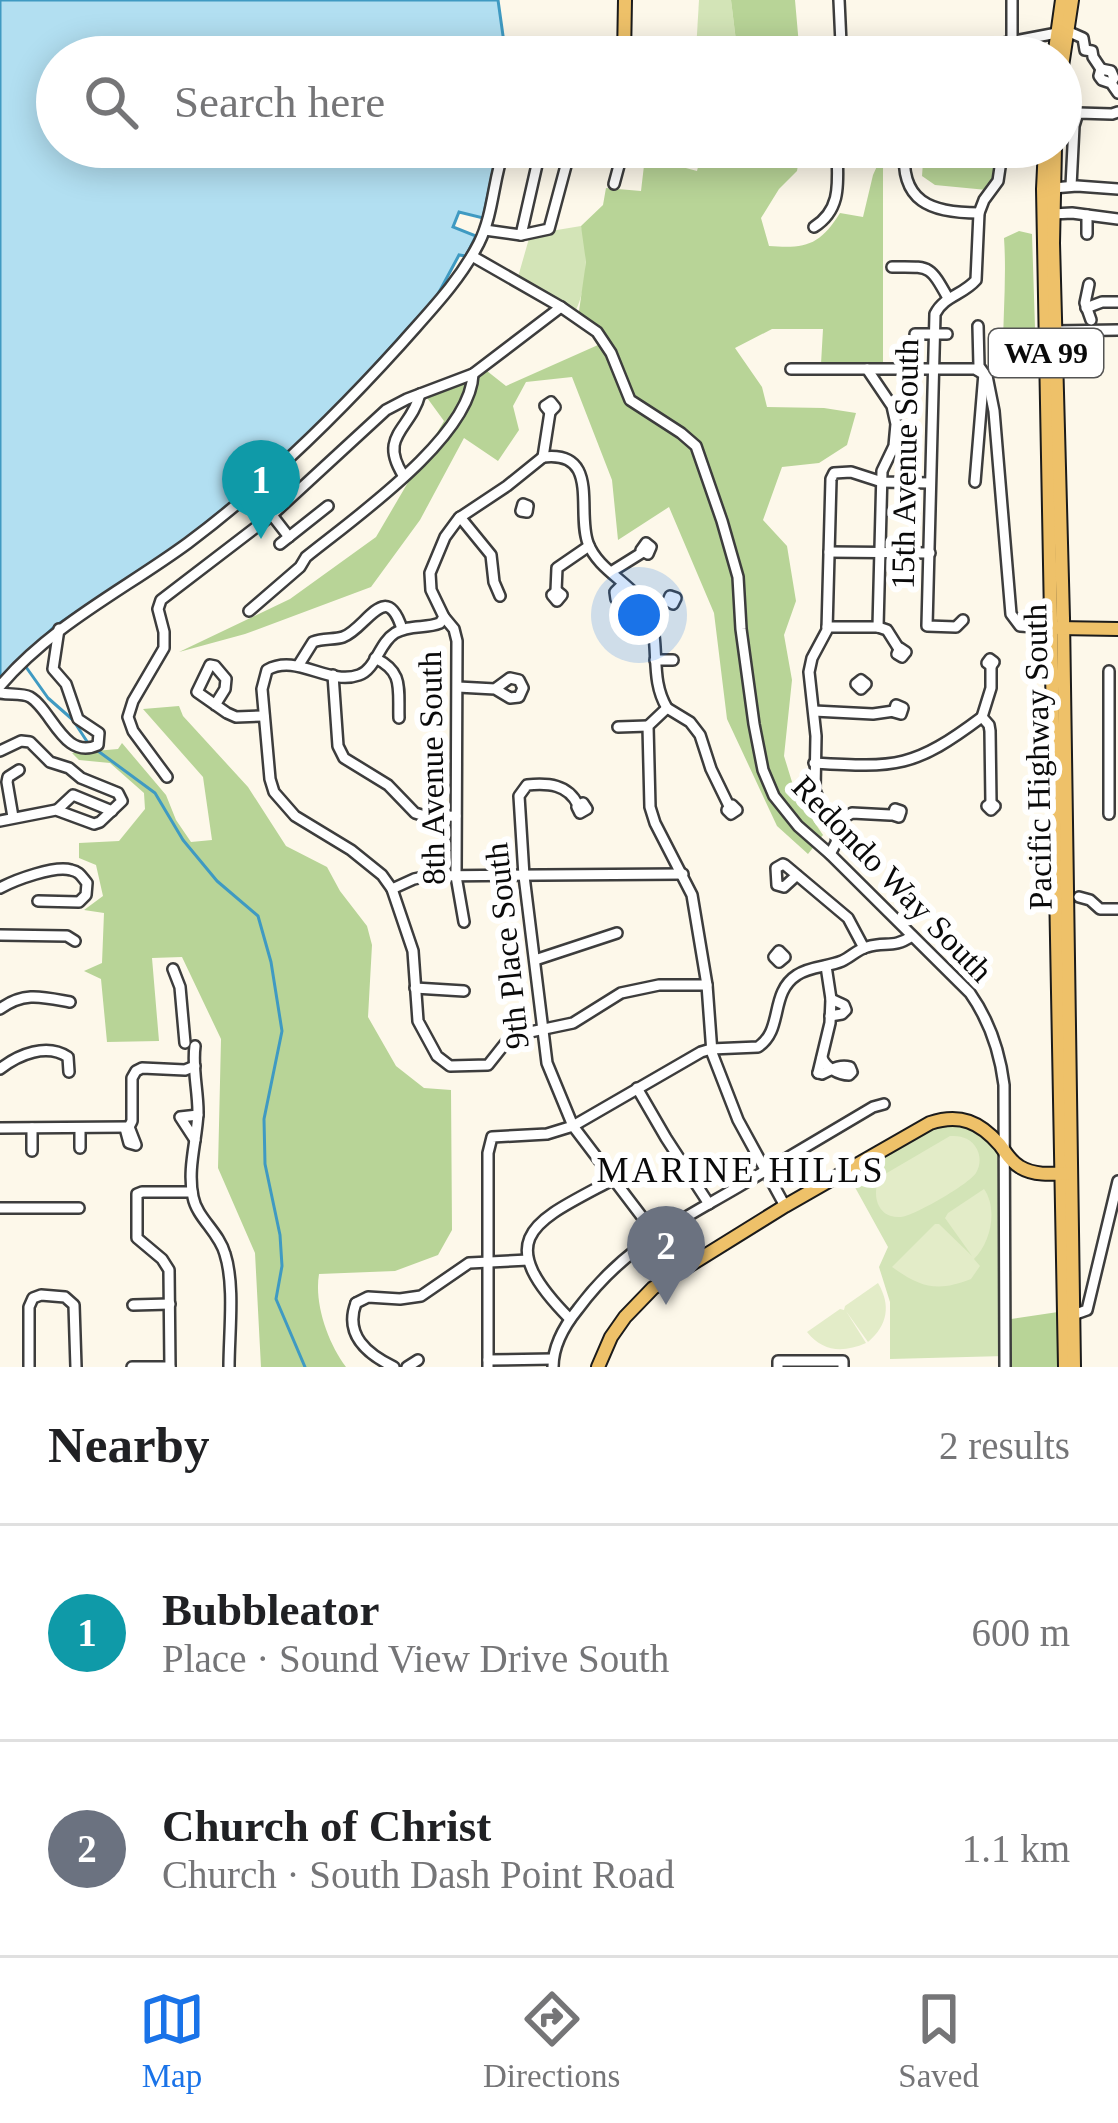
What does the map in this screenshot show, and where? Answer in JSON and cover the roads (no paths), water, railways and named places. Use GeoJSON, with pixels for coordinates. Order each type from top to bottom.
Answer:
{"type":"FeatureCollection","features":[{"type":"Feature","properties":{"kind":"main road"},"geometry":{"type":"LineString","coordinates":[[624,36],[625,0]]}},
{"type":"Feature","properties":{"kind":"main road"},"geometry":{"type":"LineString","coordinates":[[1062,36],[1066,0]]}},
{"type":"Feature","properties":{"kind":"main road"},"geometry":{"type":"LineString","coordinates":[[1060,36],[1066,0]]}},
{"type":"Feature","properties":{"kind":"main road"},"geometry":{"type":"LineString","coordinates":[[1061,36],[1062,32]]}},
{"type":"Feature","properties":{"kind":"main road","name":"Pacific Highway South"},"geometry":{"type":"LineString","coordinates":[[1048,168],[1045,298],[1067,904],[1066,1173],[1074,1367]]}},
{"type":"Feature","properties":{"kind":"main road","name":"Pacific Highway South"},"geometry":{"type":"LineString","coordinates":[[1051,168],[1055,844],[1067,904],[1061,916],[1067,974],[1065,1367]]}},
{"type":"Feature","properties":{"kind":"main road"},"geometry":{"type":"LineString","coordinates":[[1045,298],[1050,329],[1055,331]]}},
{"type":"Feature","properties":{"kind":"main road"},"geometry":{"type":"LineString","coordinates":[[1057,628],[1118,629]]}},
{"type":"Feature","properties":{"kind":"main road"},"geometry":{"type":"LineString","coordinates":[[598,1367],[625,1316],[678,1271],[922,1126],[939,1120],[969,1120],[1022,1168],[1066,1173]]}},
{"type":"Feature","properties":{"kind":"main road"},"geometry":{"type":"LineString","coordinates":[[1063,1276],[1073,1315]]}},
{"type":"Feature","properties":{"kind":"street"},"geometry":{"type":"LineString","coordinates":[[839,0],[841,36]]}},
{"type":"Feature","properties":{"kind":"street"},"geometry":{"type":"LineString","coordinates":[[1009,36],[1012,0]]}},
{"type":"Feature","properties":{"kind":"street"},"geometry":{"type":"LineString","coordinates":[[1040,36],[1062,32],[1075,36]]}},
{"type":"Feature","properties":{"kind":"street"},"geometry":{"type":"LineString","coordinates":[[1082,38],[1084,50],[1092,50],[1101,70],[1111,71],[1115,88]]}},
{"type":"Feature","properties":{"kind":"street"},"geometry":{"type":"LineString","coordinates":[[1082,113],[1118,112]]}},
{"type":"Feature","properties":{"kind":"street"},"geometry":{"type":"LineString","coordinates":[[0,689],[55,636],[186,545],[308,443],[444,296],[472,256],[485,230],[500,168]]}},
{"type":"Feature","properties":{"kind":"street"},"geometry":{"type":"LineString","coordinates":[[520,235],[536,168]]}},
{"type":"Feature","properties":{"kind":"street"},"geometry":{"type":"LineString","coordinates":[[485,230],[520,235],[547,230],[565,168]]}},
{"type":"Feature","properties":{"kind":"street"},"geometry":{"type":"LineString","coordinates":[[614,184],[618,168]]}},
{"type":"Feature","properties":{"kind":"street"},"geometry":{"type":"LineString","coordinates":[[814,227],[833,211],[837,168]]}},
{"type":"Feature","properties":{"kind":"street"},"geometry":{"type":"LineString","coordinates":[[905,168],[912,191],[923,202],[948,213],[979,213]]}},
{"type":"Feature","properties":{"kind":"street","name":"15th Avenue South"},"geometry":{"type":"LineString","coordinates":[[963,620],[956,627],[927,626],[935,314],[948,298],[976,287],[979,213],[998,181],[1000,168]]}},
{"type":"Feature","properties":{"kind":"street"},"geometry":{"type":"LineString","coordinates":[[1071,186],[1072,168]]}},
{"type":"Feature","properties":{"kind":"street"},"geometry":{"type":"LineString","coordinates":[[1053,188],[1118,189]]}},
{"type":"Feature","properties":{"kind":"street"},"geometry":{"type":"LineString","coordinates":[[1053,214],[1118,220]]}},
{"type":"Feature","properties":{"kind":"street"},"geometry":{"type":"LineString","coordinates":[[1087,214],[1087,234]]}},
{"type":"Feature","properties":{"kind":"street","name":"Redondo Way South"},"geometry":{"type":"LineString","coordinates":[[472,256],[592,328],[604,341],[630,400],[681,433],[699,451],[738,577],[745,663],[764,770],[779,805],[970,993],[983,1013],[1003,1078],[1005,1367]]}},
{"type":"Feature","properties":{"kind":"street"},"geometry":{"type":"LineString","coordinates":[[892,267],[928,269],[948,298]]}},
{"type":"Feature","properties":{"kind":"street"},"geometry":{"type":"LineString","coordinates":[[1089,284],[1086,308],[1091,320]]}},
{"type":"Feature","properties":{"kind":"street"},"geometry":{"type":"LineString","coordinates":[[1086,308],[1118,302]]}},
{"type":"Feature","properties":{"kind":"street"},"geometry":{"type":"LineString","coordinates":[[167,777],[128,717],[163,651],[160,600],[272,515],[386,410],[473,374],[561,307]]}},
{"type":"Feature","properties":{"kind":"street"},"geometry":{"type":"LineString","coordinates":[[978,326],[979,366],[988,378],[994,411],[1013,620],[1026,627],[1057,628]]}},
{"type":"Feature","properties":{"kind":"street"},"geometry":{"type":"LineString","coordinates":[[1055,331],[1118,330]]}},
{"type":"Feature","properties":{"kind":"street"},"geometry":{"type":"LineString","coordinates":[[915,334],[946,334]]}},
{"type":"Feature","properties":{"kind":"street"},"geometry":{"type":"LineString","coordinates":[[791,369],[975,369],[984,374]]}},
{"type":"Feature","properties":{"kind":"street"},"geometry":{"type":"LineString","coordinates":[[867,369],[895,417],[895,439],[883,469],[878,627]]}},
{"type":"Feature","properties":{"kind":"street"},"geometry":{"type":"LineString","coordinates":[[249,611],[419,463],[470,397],[473,374]]}},
{"type":"Feature","properties":{"kind":"street"},"geometry":{"type":"LineString","coordinates":[[974,482],[984,374]]}},
{"type":"Feature","properties":{"kind":"street"},"geometry":{"type":"LineString","coordinates":[[403,475],[393,459],[393,447],[420,394]]}},
{"type":"Feature","properties":{"kind":"street"},"geometry":{"type":"LineString","coordinates":[[544,457],[550,412]]}},
{"type":"Feature","properties":{"kind":"street"},"geometry":{"type":"LineString","coordinates":[[500,596],[491,555],[460,517],[544,457],[560,457],[578,469],[583,481],[589,546],[646,608],[657,686],[668,708],[700,735],[729,806]]}},
{"type":"Feature","properties":{"kind":"street"},"geometry":{"type":"LineString","coordinates":[[830,854],[836,822],[816,795],[809,666],[827,627],[832,475],[845,471],[882,482],[931,483]]}},
{"type":"Feature","properties":{"kind":"street"},"geometry":{"type":"LineString","coordinates":[[507,486],[521,505]]}},
{"type":"Feature","properties":{"kind":"street"},"geometry":{"type":"LineString","coordinates":[[254,492],[285,541],[328,506]]}},
{"type":"Feature","properties":{"kind":"street","name":"8th Avenue South"},"geometry":{"type":"LineString","coordinates":[[460,517],[445,537],[430,573],[431,590],[457,634],[456,876],[464,922]]}},
{"type":"Feature","properties":{"kind":"street"},"geometry":{"type":"LineString","coordinates":[[556,591],[557,568],[589,546]]}},
{"type":"Feature","properties":{"kind":"street"},"geometry":{"type":"LineString","coordinates":[[829,552],[930,553]]}},
{"type":"Feature","properties":{"kind":"street"},"geometry":{"type":"LineString","coordinates":[[611,572],[643,553]]}},
{"type":"Feature","properties":{"kind":"street"},"geometry":{"type":"LineString","coordinates":[[646,608],[668,602]]}},
{"type":"Feature","properties":{"kind":"street"},"geometry":{"type":"LineString","coordinates":[[298,666],[314,642],[346,635],[380,608],[394,611],[402,629]]}},
{"type":"Feature","properties":{"kind":"street"},"geometry":{"type":"LineString","coordinates":[[444,617],[434,626],[402,629],[387,640],[361,674],[333,675],[275,665],[265,673],[262,684],[269,768],[277,796],[295,815],[382,875],[392,889],[413,951],[419,1025],[437,1056],[447,1065],[488,1065],[511,1036],[582,1019],[631,989],[706,985]]}},
{"type":"Feature","properties":{"kind":"street"},"geometry":{"type":"LineString","coordinates":[[827,627],[878,627],[887,630],[899,649]]}},
{"type":"Feature","properties":{"kind":"street"},"geometry":{"type":"LineString","coordinates":[[0,689],[28,696],[71,743],[83,749],[96,747],[99,734],[79,721],[66,685],[53,669],[55,636]]}},
{"type":"Feature","properties":{"kind":"street"},"geometry":{"type":"LineString","coordinates":[[375,658],[396,675],[398,718]]}},
{"type":"Feature","properties":{"kind":"street"},"geometry":{"type":"LineString","coordinates":[[655,660],[673,660]]}},
{"type":"Feature","properties":{"kind":"street"},"geometry":{"type":"LineString","coordinates":[[814,764],[900,764],[943,746],[982,717],[992,688],[991,666]]}},
{"type":"Feature","properties":{"kind":"street"},"geometry":{"type":"LineString","coordinates":[[1109,671],[1114,699],[1109,814]]}},
{"type":"Feature","properties":{"kind":"street"},"geometry":{"type":"LineString","coordinates":[[333,675],[339,751],[344,758],[388,784],[415,813],[456,816]]}},
{"type":"Feature","properties":{"kind":"street"},"geometry":{"type":"LineString","coordinates":[[458,687],[495,688]]}},
{"type":"Feature","properties":{"kind":"street"},"geometry":{"type":"LineString","coordinates":[[860,713],[861,689]]}},
{"type":"Feature","properties":{"kind":"street"},"geometry":{"type":"LineString","coordinates":[[215,704],[236,717],[264,716]]}},
{"type":"Feature","properties":{"kind":"street"},"geometry":{"type":"LineString","coordinates":[[618,727],[648,726],[668,708]]}},
{"type":"Feature","properties":{"kind":"street"},"geometry":{"type":"LineString","coordinates":[[814,711],[894,711]]}},
{"type":"Feature","properties":{"kind":"street"},"geometry":{"type":"LineString","coordinates":[[982,717],[989,725],[991,802]]}},
{"type":"Feature","properties":{"kind":"street"},"geometry":{"type":"LineString","coordinates":[[648,726],[650,807],[694,903],[711,1049],[727,1097],[785,1206]]}},
{"type":"Feature","properties":{"kind":"street"},"geometry":{"type":"LineString","coordinates":[[0,751],[20,741],[30,742],[50,762],[120,795],[121,804],[94,824],[57,810],[0,821]]}},
{"type":"Feature","properties":{"kind":"street"},"geometry":{"type":"LineString","coordinates":[[13,818],[7,782],[19,770]]}},
{"type":"Feature","properties":{"kind":"street","name":"9th Place South"},"geometry":{"type":"LineString","coordinates":[[578,805],[561,787],[522,786],[524,876],[547,1064],[573,1126],[678,1271]]}},
{"type":"Feature","properties":{"kind":"street"},"geometry":{"type":"LineString","coordinates":[[57,810],[73,795],[112,811]]}},
{"type":"Feature","properties":{"kind":"street"},"geometry":{"type":"LineString","coordinates":[[836,822],[853,813],[893,815]]}},
{"type":"Feature","properties":{"kind":"street"},"geometry":{"type":"LineString","coordinates":[[0,889],[60,869],[74,870],[87,883],[86,895],[79,902],[38,901]]}},
{"type":"Feature","properties":{"kind":"street"},"geometry":{"type":"LineString","coordinates":[[392,889],[419,878],[456,876],[683,874]]}},
{"type":"Feature","properties":{"kind":"street"},"geometry":{"type":"LineString","coordinates":[[797,874],[848,918],[864,948]]}},
{"type":"Feature","properties":{"kind":"street"},"geometry":{"type":"LineString","coordinates":[[1067,904],[1088,900],[1100,909],[1118,909]]}},
{"type":"Feature","properties":{"kind":"street"},"geometry":{"type":"LineString","coordinates":[[535,960],[617,933]]}},
{"type":"Feature","properties":{"kind":"street"},"geometry":{"type":"LineString","coordinates":[[0,935],[67,936],[75,941]]}},
{"type":"Feature","properties":{"kind":"street"},"geometry":{"type":"LineString","coordinates":[[884,1104],[655,1234],[616,1263],[570,1319],[553,1363],[488,1363],[491,1138],[547,1134],[573,1126],[711,1049],[762,1046],[772,1032],[780,993],[796,976],[864,948],[895,945],[912,936]]}},
{"type":"Feature","properties":{"kind":"street"},"geometry":{"type":"LineString","coordinates":[[784,960],[796,976]]}},
{"type":"Feature","properties":{"kind":"street"},"geometry":{"type":"LineString","coordinates":[[822,1058],[832,1069],[823,1074],[818,1073],[831,998],[826,966]]}},
{"type":"Feature","properties":{"kind":"street"},"geometry":{"type":"LineString","coordinates":[[173,970],[180,987],[198,1115],[192,1192],[229,1267],[229,1367]]}},
{"type":"Feature","properties":{"kind":"street"},"geometry":{"type":"LineString","coordinates":[[415,988],[464,992]]}},
{"type":"Feature","properties":{"kind":"street"},"geometry":{"type":"LineString","coordinates":[[0,1009],[15,999],[37,995],[70,1002]]}},
{"type":"Feature","properties":{"kind":"street"},"geometry":{"type":"LineString","coordinates":[[0,1128],[127,1127],[132,1118],[134,1072],[140,1068],[185,1070],[190,1047]]}},
{"type":"Feature","properties":{"kind":"street"},"geometry":{"type":"LineString","coordinates":[[0,1069],[21,1056],[54,1051],[68,1058],[69,1072]]}},
{"type":"Feature","properties":{"kind":"street"},"geometry":{"type":"LineString","coordinates":[[637,1088],[709,1204]]}},
{"type":"Feature","properties":{"kind":"street"},"geometry":{"type":"LineString","coordinates":[[194,1140],[180,1117],[198,1115]]}},
{"type":"Feature","properties":{"kind":"street"},"geometry":{"type":"LineString","coordinates":[[32,1128],[32,1151]]}},
{"type":"Feature","properties":{"kind":"street"},"geometry":{"type":"LineString","coordinates":[[80,1129],[80,1148]]}},
{"type":"Feature","properties":{"kind":"street"},"geometry":{"type":"LineString","coordinates":[[570,1319],[541,1288],[528,1260],[529,1241],[538,1222],[614,1179]]}},
{"type":"Feature","properties":{"kind":"street"},"geometry":{"type":"LineString","coordinates":[[1073,1315],[1087,1310],[1112,1227],[1118,1180]]}},
{"type":"Feature","properties":{"kind":"street"},"geometry":{"type":"LineString","coordinates":[[132,1367],[170,1367],[168,1267],[137,1238],[137,1194],[192,1192]]}},
{"type":"Feature","properties":{"kind":"street"},"geometry":{"type":"LineString","coordinates":[[0,1208],[80,1208]]}},
{"type":"Feature","properties":{"kind":"street"},"geometry":{"type":"LineString","coordinates":[[1102,1249],[1118,1249]]}},
{"type":"Feature","properties":{"kind":"street"},"geometry":{"type":"LineString","coordinates":[[394,1367],[359,1342],[352,1321],[353,1300],[422,1296],[469,1262],[528,1260]]}},
{"type":"Feature","properties":{"kind":"street"},"geometry":{"type":"LineString","coordinates":[[29,1367],[33,1298],[72,1296],[76,1367]]}},
{"type":"Feature","properties":{"kind":"street"},"geometry":{"type":"LineString","coordinates":[[133,1305],[170,1304]]}},
{"type":"Feature","properties":{"kind":"street"},"geometry":{"type":"LineString","coordinates":[[407,1367],[418,1360]]}},
{"type":"Feature","properties":{"kind":"street"},"geometry":{"type":"LineString","coordinates":[[778,1364],[842,1364]]}},
{"type":"Feature","properties":{"kind":"water"},"geometry":{"type":"Polygon","coordinates":[[[0,0],[498,0],[503,36],[36,36],[36,168],[494,168],[483,218],[459,212],[453,227],[476,236],[466,256],[459,255],[437,296],[344,399],[285,459],[181,543],[54,627],[0,681],[0,0]]]}},
{"type":"Feature","properties":{"kind":"waterway"},"geometry":{"type":"LineString","coordinates":[[26,667],[88,743]]}},
{"type":"Feature","properties":{"kind":"waterway"},"geometry":{"type":"LineString","coordinates":[[98,751],[155,793],[183,840],[217,881],[258,916],[282,1031],[264,1119],[265,1164],[280,1235],[282,1266],[276,1299],[305,1367]]}},
{"type":"Feature","properties":{"kind":"place","name":"Bubbleator"},"geometry":{"type":"Point","coordinates":[261,539]}},
{"type":"Feature","properties":{"kind":"place","name":"Church of Christ"},"geometry":{"type":"Point","coordinates":[666,1305]}},
{"type":"Feature","properties":{"kind":"district","name":"MARINE HILLS"},"geometry":{"type":"Point","coordinates":[741,1169]}}]}
